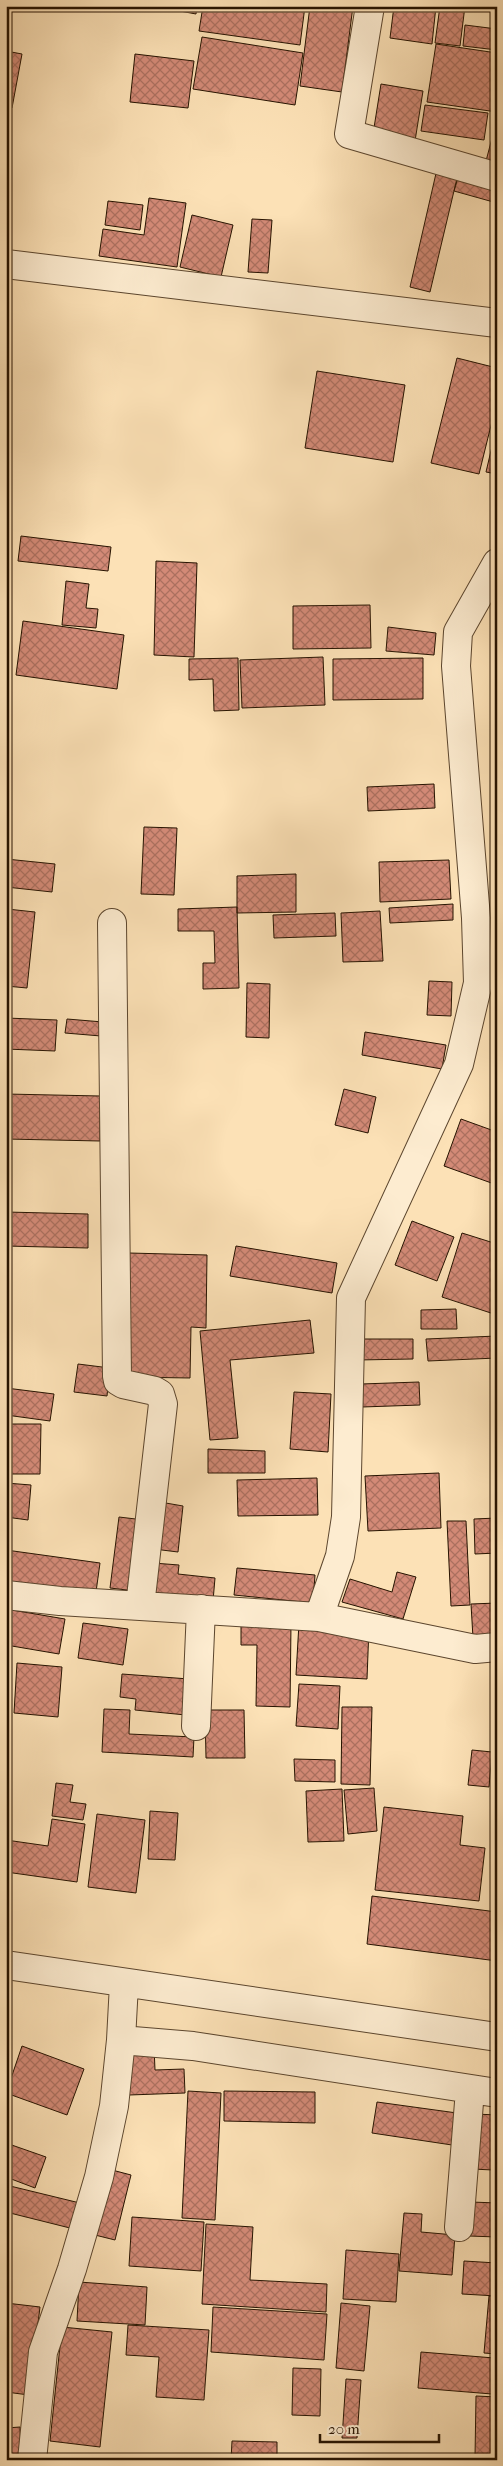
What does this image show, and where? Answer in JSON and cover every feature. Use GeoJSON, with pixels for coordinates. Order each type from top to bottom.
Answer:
{"type":"FeatureCollection","features":[{"type":"Feature","properties":{"kind":"street"},"geometry":{"type":"LineString","coordinates":[[370,6],[349,134],[497,177]]}},
{"type":"Feature","properties":{"kind":"street"},"geometry":{"type":"LineString","coordinates":[[6,264],[497,323]]}},
{"type":"Feature","properties":{"kind":"street"},"geometry":{"type":"LineString","coordinates":[[319,1617],[340,1556],[346,1517],[351,1298],[459,1064],[478,983],[476,918],[456,666],[458,632],[497,563]]}},
{"type":"Feature","properties":{"kind":"street"},"geometry":{"type":"LineString","coordinates":[[112,923],[117,1376],[118,1381],[123,1384],[155,1391],[160,1394],[163,1404],[140,1606]]}},
{"type":"Feature","properties":{"kind":"street"},"geometry":{"type":"LineString","coordinates":[[6,1595],[140,1606],[319,1617],[475,1649],[497,1647]]}},
{"type":"Feature","properties":{"kind":"street"},"geometry":{"type":"LineString","coordinates":[[196,1726],[201,1610]]}},
{"type":"Feature","properties":{"kind":"street"},"geometry":{"type":"LineString","coordinates":[[6,1965],[124,1984],[256,2001],[497,2037]]}},
{"type":"Feature","properties":{"kind":"street"},"geometry":{"type":"LineString","coordinates":[[32,2460],[43,2352],[72,2270],[98,2178],[114,2106],[121,2040],[124,1984]]}},
{"type":"Feature","properties":{"kind":"street"},"geometry":{"type":"LineString","coordinates":[[121,2040],[193,2046],[497,2094]]}},
{"type":"Feature","properties":{"kind":"street"},"geometry":{"type":"LineString","coordinates":[[458,2227],[470,2090]]}},
{"type":"Feature","properties":{"kind":"building"},"geometry":{"type":"Polygon","coordinates":[[[6,6],[11,6],[9,17],[6,17],[6,6]]]}},
{"type":"Feature","properties":{"kind":"building"},"geometry":{"type":"Polygon","coordinates":[[[153,6],[197,6],[196,14],[153,6]]]}},
{"type":"Feature","properties":{"kind":"building"},"geometry":{"type":"Polygon","coordinates":[[[203,6],[305,6],[300,45],[199,31],[203,6]]]}},
{"type":"Feature","properties":{"kind":"building"},"geometry":{"type":"Polygon","coordinates":[[[310,6],[353,6],[342,92],[300,86],[310,6]]]}},
{"type":"Feature","properties":{"kind":"building"},"geometry":{"type":"Polygon","coordinates":[[[394,6],[436,6],[432,44],[390,38],[394,6]]]}},
{"type":"Feature","properties":{"kind":"building"},"geometry":{"type":"Polygon","coordinates":[[[440,6],[465,6],[460,46],[435,43],[440,6]]]}},
{"type":"Feature","properties":{"kind":"building"},"geometry":{"type":"Polygon","coordinates":[[[465,25],[497,29],[497,50],[463,46],[465,25]]]}},
{"type":"Feature","properties":{"kind":"building"},"geometry":{"type":"Polygon","coordinates":[[[202,37],[303,53],[295,105],[193,89],[202,37]]]}},
{"type":"Feature","properties":{"kind":"building"},"geometry":{"type":"Polygon","coordinates":[[[436,44],[497,53],[497,112],[427,102],[436,44]]]}},
{"type":"Feature","properties":{"kind":"building"},"geometry":{"type":"Polygon","coordinates":[[[6,51],[22,54],[12,108],[6,107],[6,51]]]}},
{"type":"Feature","properties":{"kind":"building"},"geometry":{"type":"Polygon","coordinates":[[[135,54],[194,61],[188,108],[130,102],[135,54]]]}},
{"type":"Feature","properties":{"kind":"building"},"geometry":{"type":"Polygon","coordinates":[[[381,84],[423,91],[415,141],[373,134],[381,84]]]}},
{"type":"Feature","properties":{"kind":"building"},"geometry":{"type":"Polygon","coordinates":[[[425,105],[488,113],[484,140],[421,131],[425,105]]]}},
{"type":"Feature","properties":{"kind":"building"},"geometry":{"type":"Polygon","coordinates":[[[497,119],[497,164],[486,161],[497,119]]]}},
{"type":"Feature","properties":{"kind":"building"},"geometry":{"type":"Polygon","coordinates":[[[437,169],[458,174],[430,292],[410,287],[437,169]]]}},
{"type":"Feature","properties":{"kind":"building"},"geometry":{"type":"Polygon","coordinates":[[[460,171],[497,181],[497,203],[454,191],[460,171]]]}},
{"type":"Feature","properties":{"kind":"building"},"geometry":{"type":"Polygon","coordinates":[[[149,198],[186,203],[177,267],[99,256],[103,229],[144,235],[149,198]]]}},
{"type":"Feature","properties":{"kind":"building"},"geometry":{"type":"Polygon","coordinates":[[[108,201],[143,205],[140,230],[105,225],[108,201]]]}},
{"type":"Feature","properties":{"kind":"building"},"geometry":{"type":"Polygon","coordinates":[[[192,215],[233,225],[221,277],[180,267],[192,215]]]}},
{"type":"Feature","properties":{"kind":"building"},"geometry":{"type":"Polygon","coordinates":[[[252,219],[272,220],[268,273],[248,272],[252,219]]]}},
{"type":"Feature","properties":{"kind":"building"},"geometry":{"type":"Polygon","coordinates":[[[457,358],[497,368],[497,401],[479,474],[431,463],[457,358]]]}},
{"type":"Feature","properties":{"kind":"building"},"geometry":{"type":"Polygon","coordinates":[[[317,371],[405,385],[393,462],[305,448],[317,371]]]}},
{"type":"Feature","properties":{"kind":"building"},"geometry":{"type":"Polygon","coordinates":[[[497,425],[497,474],[486,472],[497,425]]]}},
{"type":"Feature","properties":{"kind":"building"},"geometry":{"type":"Polygon","coordinates":[[[21,536],[111,547],[108,571],[18,561],[21,536]]]}},
{"type":"Feature","properties":{"kind":"building"},"geometry":{"type":"Polygon","coordinates":[[[156,561],[197,563],[194,657],[154,655],[156,561]]]}},
{"type":"Feature","properties":{"kind":"building"},"geometry":{"type":"Polygon","coordinates":[[[66,581],[89,584],[86,608],[98,609],[96,628],[62,625],[66,581]]]}},
{"type":"Feature","properties":{"kind":"building"},"geometry":{"type":"Polygon","coordinates":[[[370,605],[371,648],[293,649],[293,606],[370,605]]]}},
{"type":"Feature","properties":{"kind":"building"},"geometry":{"type":"Polygon","coordinates":[[[23,621],[124,635],[117,689],[16,675],[23,621]]]}},
{"type":"Feature","properties":{"kind":"building"},"geometry":{"type":"Polygon","coordinates":[[[388,627],[436,633],[434,655],[386,651],[388,627]]]}},
{"type":"Feature","properties":{"kind":"building"},"geometry":{"type":"Polygon","coordinates":[[[323,657],[325,705],[242,708],[240,660],[323,657]]]}},
{"type":"Feature","properties":{"kind":"building"},"geometry":{"type":"Polygon","coordinates":[[[238,658],[239,710],[214,711],[213,679],[189,680],[189,659],[238,658]]]}},
{"type":"Feature","properties":{"kind":"building"},"geometry":{"type":"Polygon","coordinates":[[[423,658],[423,699],[333,700],[333,659],[423,658]]]}},
{"type":"Feature","properties":{"kind":"building"},"geometry":{"type":"Polygon","coordinates":[[[434,784],[435,808],[368,811],[367,787],[434,784]]]}},
{"type":"Feature","properties":{"kind":"building"},"geometry":{"type":"Polygon","coordinates":[[[144,827],[177,828],[174,895],[141,894],[144,827]]]}},
{"type":"Feature","properties":{"kind":"building"},"geometry":{"type":"Polygon","coordinates":[[[6,859],[55,864],[52,892],[6,887],[6,859]]]}},
{"type":"Feature","properties":{"kind":"building"},"geometry":{"type":"Polygon","coordinates":[[[449,860],[451,899],[380,902],[379,862],[449,860]]]}},
{"type":"Feature","properties":{"kind":"building"},"geometry":{"type":"Polygon","coordinates":[[[296,874],[296,912],[237,913],[237,876],[296,874]]]}},
{"type":"Feature","properties":{"kind":"building"},"geometry":{"type":"Polygon","coordinates":[[[453,904],[453,920],[390,923],[389,908],[453,904]]]}},
{"type":"Feature","properties":{"kind":"building"},"geometry":{"type":"Polygon","coordinates":[[[237,907],[239,988],[203,989],[203,963],[215,963],[214,931],[178,931],[178,909],[237,907]]]}},
{"type":"Feature","properties":{"kind":"building"},"geometry":{"type":"Polygon","coordinates":[[[7,909],[35,912],[27,988],[6,986],[7,909]]]}},
{"type":"Feature","properties":{"kind":"building"},"geometry":{"type":"Polygon","coordinates":[[[380,911],[383,961],[343,962],[341,913],[380,911]]]}},
{"type":"Feature","properties":{"kind":"building"},"geometry":{"type":"Polygon","coordinates":[[[335,913],[336,936],[274,938],[273,915],[335,913]]]}},
{"type":"Feature","properties":{"kind":"building"},"geometry":{"type":"Polygon","coordinates":[[[429,981],[452,982],[451,1016],[427,1015],[429,981]]]}},
{"type":"Feature","properties":{"kind":"building"},"geometry":{"type":"Polygon","coordinates":[[[247,983],[270,984],[269,1038],[246,1037],[247,983]]]}},
{"type":"Feature","properties":{"kind":"building"},"geometry":{"type":"Polygon","coordinates":[[[6,1018],[57,1020],[55,1051],[6,1049],[6,1018]]]}},
{"type":"Feature","properties":{"kind":"building"},"geometry":{"type":"Polygon","coordinates":[[[67,1019],[103,1022],[101,1036],[65,1033],[67,1019]]]}},
{"type":"Feature","properties":{"kind":"building"},"geometry":{"type":"Polygon","coordinates":[[[365,1032],[446,1045],[442,1069],[362,1055],[365,1032]]]}},
{"type":"Feature","properties":{"kind":"building"},"geometry":{"type":"Polygon","coordinates":[[[497,1036],[497,1069],[492,1068],[497,1036]]]}},
{"type":"Feature","properties":{"kind":"building"},"geometry":{"type":"Polygon","coordinates":[[[344,1089],[376,1097],[368,1133],[335,1125],[344,1089]]]}},
{"type":"Feature","properties":{"kind":"building"},"geometry":{"type":"Polygon","coordinates":[[[6,1094],[100,1096],[100,1141],[6,1139],[6,1094]]]}},
{"type":"Feature","properties":{"kind":"building"},"geometry":{"type":"Polygon","coordinates":[[[461,1119],[497,1132],[497,1185],[444,1166],[461,1119]]]}},
{"type":"Feature","properties":{"kind":"building"},"geometry":{"type":"Polygon","coordinates":[[[6,1212],[88,1214],[88,1248],[6,1246],[6,1212]]]}},
{"type":"Feature","properties":{"kind":"building"},"geometry":{"type":"Polygon","coordinates":[[[412,1221],[454,1237],[437,1281],[395,1265],[412,1221]]]}},
{"type":"Feature","properties":{"kind":"building"},"geometry":{"type":"Polygon","coordinates":[[[462,1233],[497,1244],[497,1315],[442,1297],[462,1233]]]}},
{"type":"Feature","properties":{"kind":"building"},"geometry":{"type":"Polygon","coordinates":[[[236,1246],[337,1263],[332,1293],[230,1276],[236,1246]]]}},
{"type":"Feature","properties":{"kind":"building"},"geometry":{"type":"Polygon","coordinates":[[[129,1253],[207,1255],[206,1328],[191,1327],[190,1378],[127,1377],[129,1253]]]}},
{"type":"Feature","properties":{"kind":"building"},"geometry":{"type":"Polygon","coordinates":[[[456,1309],[457,1329],[421,1329],[421,1310],[456,1309]]]}},
{"type":"Feature","properties":{"kind":"building"},"geometry":{"type":"Polygon","coordinates":[[[310,1320],[314,1353],[230,1360],[238,1438],[210,1440],[200,1331],[310,1320]]]}},
{"type":"Feature","properties":{"kind":"building"},"geometry":{"type":"Polygon","coordinates":[[[497,1336],[497,1358],[428,1361],[426,1339],[497,1336]]]}},
{"type":"Feature","properties":{"kind":"building"},"geometry":{"type":"Polygon","coordinates":[[[357,1339],[413,1339],[413,1359],[357,1360],[357,1339]]]}},
{"type":"Feature","properties":{"kind":"building"},"geometry":{"type":"Polygon","coordinates":[[[78,1364],[110,1368],[107,1396],[74,1392],[78,1364]]]}},
{"type":"Feature","properties":{"kind":"building"},"geometry":{"type":"Polygon","coordinates":[[[419,1382],[420,1405],[362,1407],[361,1384],[419,1382]]]}},
{"type":"Feature","properties":{"kind":"building"},"geometry":{"type":"Polygon","coordinates":[[[6,1388],[54,1394],[50,1421],[6,1415],[6,1388]]]}},
{"type":"Feature","properties":{"kind":"building"},"geometry":{"type":"Polygon","coordinates":[[[294,1392],[331,1394],[328,1452],[290,1449],[294,1392]]]}},
{"type":"Feature","properties":{"kind":"building"},"geometry":{"type":"Polygon","coordinates":[[[9,1424],[41,1424],[40,1474],[9,1474],[9,1424]]]}},
{"type":"Feature","properties":{"kind":"building"},"geometry":{"type":"Polygon","coordinates":[[[208,1449],[265,1451],[265,1473],[208,1473],[208,1449]]]}},
{"type":"Feature","properties":{"kind":"building"},"geometry":{"type":"Polygon","coordinates":[[[439,1473],[441,1528],[368,1531],[365,1476],[439,1473]]]}},
{"type":"Feature","properties":{"kind":"building"},"geometry":{"type":"Polygon","coordinates":[[[317,1478],[318,1515],[238,1516],[237,1480],[317,1478]]]}},
{"type":"Feature","properties":{"kind":"building"},"geometry":{"type":"Polygon","coordinates":[[[6,1483],[31,1485],[28,1520],[6,1517],[6,1483]]]}},
{"type":"Feature","properties":{"kind":"building"},"geometry":{"type":"Polygon","coordinates":[[[160,1502],[183,1506],[178,1552],[154,1549],[160,1502]]]}},
{"type":"Feature","properties":{"kind":"building"},"geometry":{"type":"Polygon","coordinates":[[[119,1517],[144,1520],[135,1591],[110,1588],[119,1517]]]}},
{"type":"Feature","properties":{"kind":"building"},"geometry":{"type":"Polygon","coordinates":[[[497,1518],[497,1553],[475,1554],[474,1519],[497,1518]]]}},
{"type":"Feature","properties":{"kind":"building"},"geometry":{"type":"Polygon","coordinates":[[[447,1521],[466,1521],[470,1605],[451,1606],[447,1521]]]}},
{"type":"Feature","properties":{"kind":"building"},"geometry":{"type":"Polygon","coordinates":[[[6,1550],[100,1563],[96,1592],[6,1581],[6,1550]]]}},
{"type":"Feature","properties":{"kind":"building"},"geometry":{"type":"Polygon","coordinates":[[[153,1563],[179,1565],[178,1574],[215,1578],[213,1601],[150,1596],[153,1563]]]}},
{"type":"Feature","properties":{"kind":"building"},"geometry":{"type":"Polygon","coordinates":[[[237,1568],[315,1575],[313,1603],[234,1595],[237,1568]]]}},
{"type":"Feature","properties":{"kind":"building"},"geometry":{"type":"Polygon","coordinates":[[[397,1572],[416,1577],[403,1619],[342,1602],[350,1579],[392,1592],[397,1572]]]}},
{"type":"Feature","properties":{"kind":"building"},"geometry":{"type":"Polygon","coordinates":[[[497,1603],[497,1637],[473,1638],[471,1604],[497,1603]]]}},
{"type":"Feature","properties":{"kind":"building"},"geometry":{"type":"Polygon","coordinates":[[[6,1609],[65,1619],[59,1654],[6,1645],[6,1609]]]}},
{"type":"Feature","properties":{"kind":"building"},"geometry":{"type":"Polygon","coordinates":[[[83,1623],[128,1629],[123,1665],[78,1658],[83,1623]]]}},
{"type":"Feature","properties":{"kind":"building"},"geometry":{"type":"Polygon","coordinates":[[[241,1623],[291,1624],[290,1707],[256,1706],[257,1645],[241,1645],[241,1623]]]}},
{"type":"Feature","properties":{"kind":"building"},"geometry":{"type":"Polygon","coordinates":[[[299,1623],[369,1627],[367,1679],[296,1675],[299,1623]]]}},
{"type":"Feature","properties":{"kind":"building"},"geometry":{"type":"Polygon","coordinates":[[[17,1663],[62,1667],[58,1717],[14,1713],[17,1663]]]}},
{"type":"Feature","properties":{"kind":"building"},"geometry":{"type":"Polygon","coordinates":[[[122,1674],[189,1679],[186,1715],[135,1710],[136,1699],[120,1697],[122,1674]]]}},
{"type":"Feature","properties":{"kind":"building"},"geometry":{"type":"Polygon","coordinates":[[[299,1684],[340,1686],[338,1729],[296,1726],[299,1684]]]}},
{"type":"Feature","properties":{"kind":"building"},"geometry":{"type":"Polygon","coordinates":[[[342,1707],[372,1707],[370,1785],[341,1784],[342,1707]]]}},
{"type":"Feature","properties":{"kind":"building"},"geometry":{"type":"Polygon","coordinates":[[[104,1709],[130,1710],[129,1734],[194,1737],[193,1757],[102,1752],[104,1709]]]}},
{"type":"Feature","properties":{"kind":"building"},"geometry":{"type":"Polygon","coordinates":[[[205,1710],[244,1710],[245,1758],[206,1758],[205,1710]]]}},
{"type":"Feature","properties":{"kind":"building"},"geometry":{"type":"Polygon","coordinates":[[[472,1750],[492,1752],[489,1787],[468,1785],[472,1750]]]}},
{"type":"Feature","properties":{"kind":"building"},"geometry":{"type":"Polygon","coordinates":[[[294,1759],[335,1760],[335,1782],[295,1781],[294,1759]]]}},
{"type":"Feature","properties":{"kind":"building"},"geometry":{"type":"Polygon","coordinates":[[[56,1783],[73,1785],[70,1802],[86,1804],[83,1820],[52,1816],[56,1783]]]}},
{"type":"Feature","properties":{"kind":"building"},"geometry":{"type":"Polygon","coordinates":[[[374,1788],[377,1831],[348,1834],[344,1790],[374,1788]]]}},
{"type":"Feature","properties":{"kind":"building"},"geometry":{"type":"Polygon","coordinates":[[[342,1789],[344,1841],[308,1842],[306,1791],[342,1789]]]}},
{"type":"Feature","properties":{"kind":"building"},"geometry":{"type":"Polygon","coordinates":[[[384,1807],[463,1816],[460,1845],[485,1848],[479,1901],[375,1890],[384,1807]]]}},
{"type":"Feature","properties":{"kind":"building"},"geometry":{"type":"Polygon","coordinates":[[[150,1811],[178,1813],[175,1860],[148,1859],[150,1811]]]}},
{"type":"Feature","properties":{"kind":"building"},"geometry":{"type":"Polygon","coordinates":[[[97,1814],[145,1820],[136,1893],[88,1887],[97,1814]]]}},
{"type":"Feature","properties":{"kind":"building"},"geometry":{"type":"Polygon","coordinates":[[[52,1819],[85,1824],[77,1882],[6,1872],[6,1840],[48,1846],[52,1819]]]}},
{"type":"Feature","properties":{"kind":"building"},"geometry":{"type":"Polygon","coordinates":[[[372,1896],[497,1912],[497,1961],[367,1944],[372,1896]]]}},
{"type":"Feature","properties":{"kind":"building"},"geometry":{"type":"Polygon","coordinates":[[[22,2046],[84,2069],[67,2115],[6,2093],[22,2046]]]}},
{"type":"Feature","properties":{"kind":"building"},"geometry":{"type":"Polygon","coordinates":[[[154,2047],[155,2070],[184,2069],[185,2093],[129,2095],[127,2048],[154,2047]]]}},
{"type":"Feature","properties":{"kind":"building"},"geometry":{"type":"Polygon","coordinates":[[[188,2091],[221,2093],[215,2220],[182,2218],[188,2091]]]}},
{"type":"Feature","properties":{"kind":"building"},"geometry":{"type":"Polygon","coordinates":[[[224,2091],[315,2092],[315,2123],[224,2121],[224,2091]]]}},
{"type":"Feature","properties":{"kind":"building"},"geometry":{"type":"Polygon","coordinates":[[[377,2102],[457,2113],[452,2145],[372,2133],[377,2102]]]}},
{"type":"Feature","properties":{"kind":"building"},"geometry":{"type":"Polygon","coordinates":[[[475,2114],[497,2115],[497,2149],[494,2149],[493,2170],[472,2169],[475,2114]]]}},
{"type":"Feature","properties":{"kind":"building"},"geometry":{"type":"Polygon","coordinates":[[[6,2143],[46,2157],[35,2188],[6,2177],[6,2143]]]}},
{"type":"Feature","properties":{"kind":"building"},"geometry":{"type":"Polygon","coordinates":[[[112,2170],[131,2175],[115,2240],[95,2235],[112,2170]]]}},
{"type":"Feature","properties":{"kind":"building"},"geometry":{"type":"Polygon","coordinates":[[[6,2185],[84,2204],[78,2230],[6,2212],[6,2185]]]}},
{"type":"Feature","properties":{"kind":"building"},"geometry":{"type":"Polygon","coordinates":[[[471,2202],[497,2203],[497,2237],[469,2236],[471,2202]]]}},
{"type":"Feature","properties":{"kind":"building"},"geometry":{"type":"Polygon","coordinates":[[[404,2213],[422,2214],[421,2232],[455,2235],[452,2275],[399,2271],[404,2213]]]}},
{"type":"Feature","properties":{"kind":"building"},"geometry":{"type":"Polygon","coordinates":[[[132,2217],[204,2222],[201,2271],[129,2266],[132,2217]]]}},
{"type":"Feature","properties":{"kind":"building"},"geometry":{"type":"Polygon","coordinates":[[[206,2224],[253,2227],[250,2280],[327,2284],[326,2312],[202,2304],[206,2224]]]}},
{"type":"Feature","properties":{"kind":"building"},"geometry":{"type":"Polygon","coordinates":[[[346,2250],[399,2254],[396,2302],[343,2299],[346,2250]]]}},
{"type":"Feature","properties":{"kind":"building"},"geometry":{"type":"Polygon","coordinates":[[[464,2261],[497,2263],[497,2296],[462,2294],[464,2261]]]}},
{"type":"Feature","properties":{"kind":"building"},"geometry":{"type":"Polygon","coordinates":[[[79,2282],[147,2287],[145,2325],[77,2321],[79,2282]]]}},
{"type":"Feature","properties":{"kind":"building"},"geometry":{"type":"Polygon","coordinates":[[[489,2296],[497,2296],[497,2354],[484,2353],[489,2296]]]}},
{"type":"Feature","properties":{"kind":"building"},"geometry":{"type":"Polygon","coordinates":[[[6,2303],[40,2307],[29,2395],[6,2392],[6,2303]]]}},
{"type":"Feature","properties":{"kind":"building"},"geometry":{"type":"Polygon","coordinates":[[[341,2303],[370,2306],[364,2371],[336,2368],[341,2303]]]}},
{"type":"Feature","properties":{"kind":"building"},"geometry":{"type":"Polygon","coordinates":[[[213,2307],[327,2314],[324,2360],[211,2352],[213,2307]]]}},
{"type":"Feature","properties":{"kind":"building"},"geometry":{"type":"Polygon","coordinates":[[[128,2325],[209,2330],[204,2400],[156,2397],[159,2357],[126,2355],[128,2325]]]}},
{"type":"Feature","properties":{"kind":"building"},"geometry":{"type":"Polygon","coordinates":[[[62,2327],[112,2332],[100,2447],[50,2441],[62,2327]]]}},
{"type":"Feature","properties":{"kind":"building"},"geometry":{"type":"Polygon","coordinates":[[[421,2352],[494,2358],[492,2394],[418,2388],[421,2352]]]}},
{"type":"Feature","properties":{"kind":"building"},"geometry":{"type":"Polygon","coordinates":[[[293,2368],[321,2369],[320,2416],[292,2415],[293,2368]]]}},
{"type":"Feature","properties":{"kind":"building"},"geometry":{"type":"Polygon","coordinates":[[[346,2379],[361,2380],[357,2438],[342,2438],[346,2379]]]}},
{"type":"Feature","properties":{"kind":"building"},"geometry":{"type":"Polygon","coordinates":[[[476,2396],[497,2397],[497,2457],[475,2457],[476,2396]]]}},
{"type":"Feature","properties":{"kind":"building"},"geometry":{"type":"Polygon","coordinates":[[[20,2427],[21,2457],[6,2458],[6,2428],[20,2427]]]}},
{"type":"Feature","properties":{"kind":"building"},"geometry":{"type":"Polygon","coordinates":[[[232,2441],[277,2442],[277,2458],[328,2460],[231,2460],[232,2441]]]}}]}
